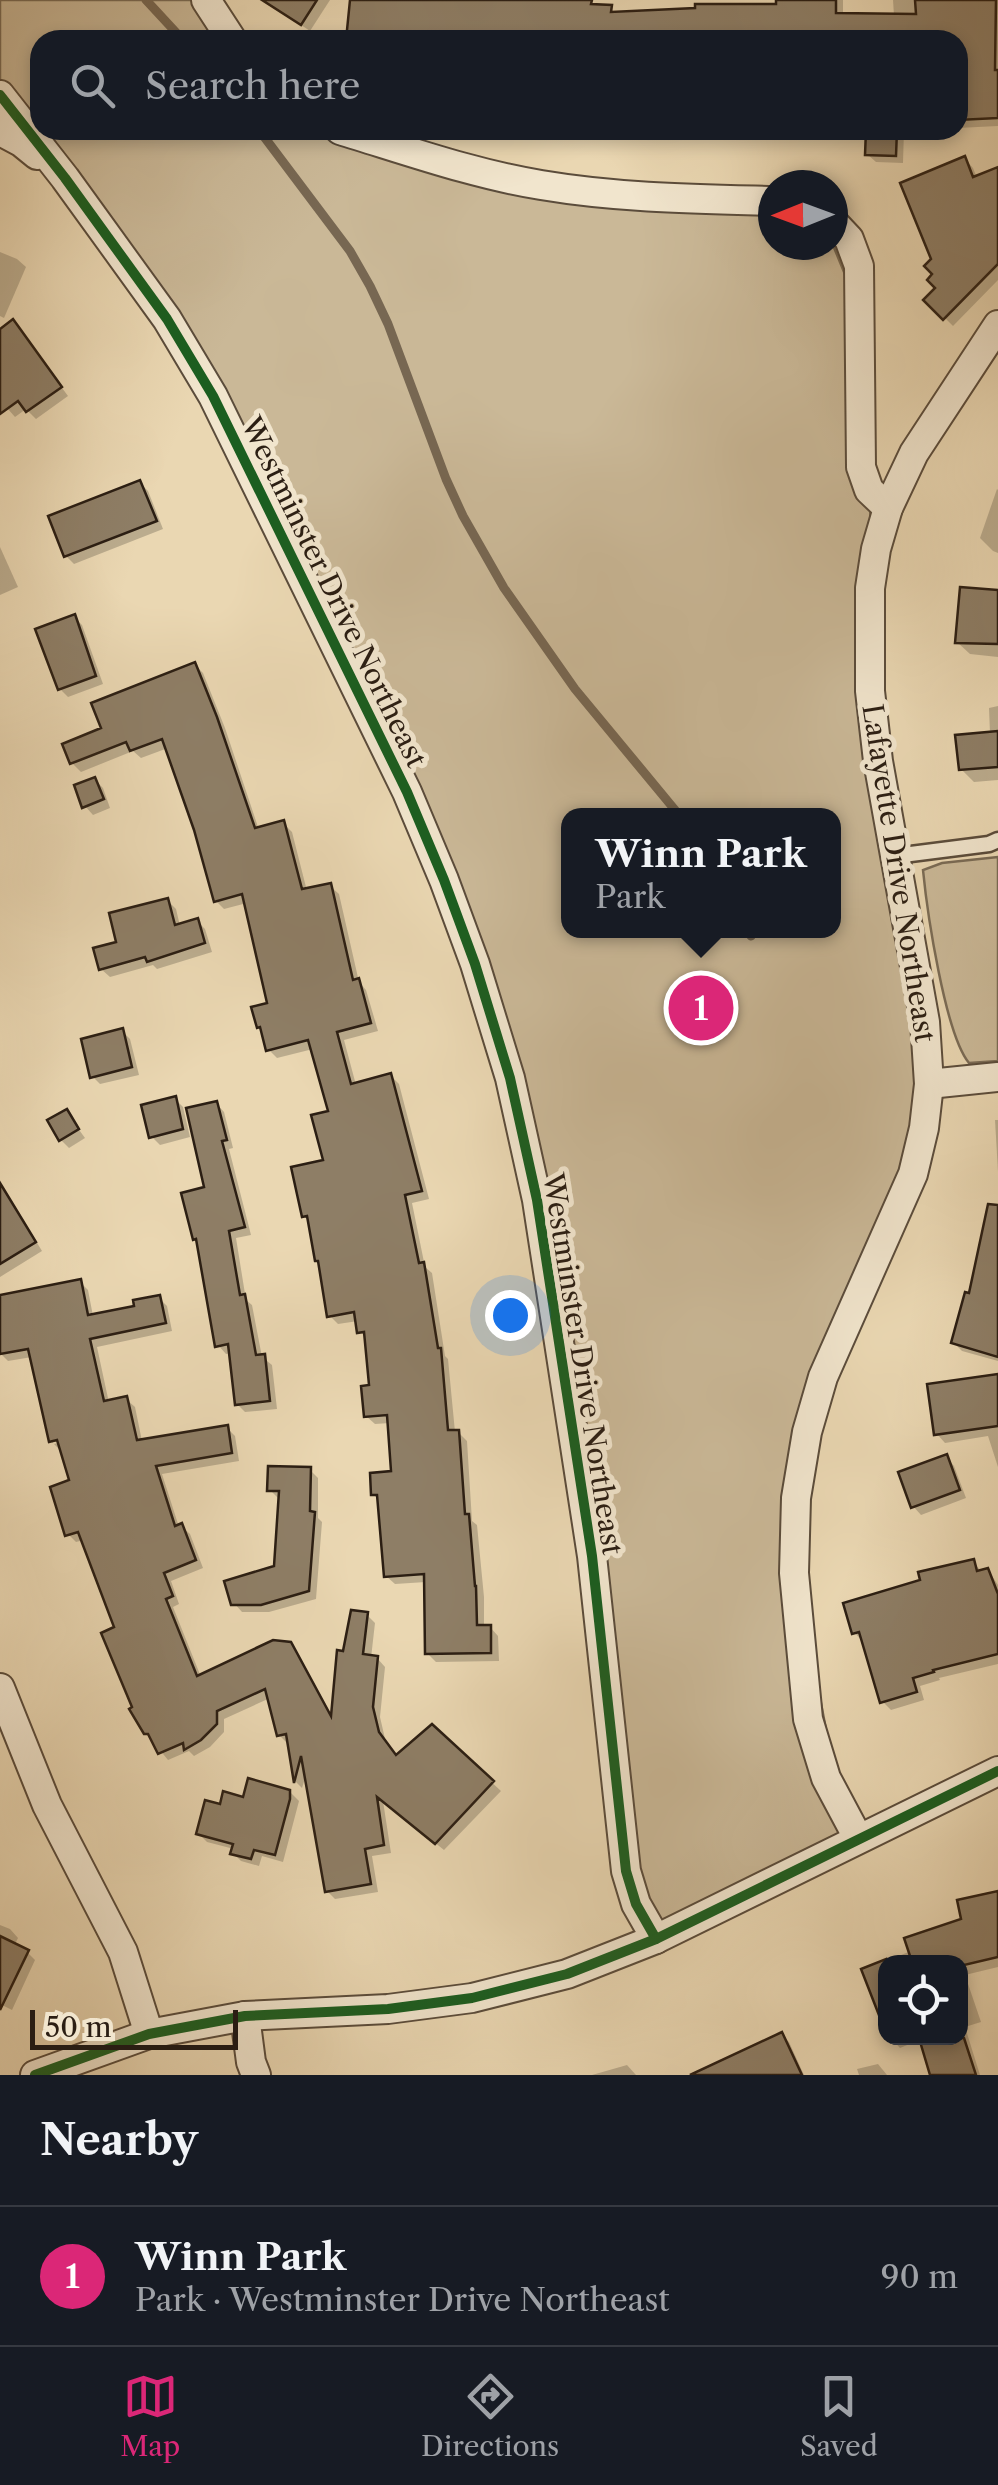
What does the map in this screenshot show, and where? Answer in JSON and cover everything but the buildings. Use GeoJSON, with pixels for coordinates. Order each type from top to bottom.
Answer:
{"type":"FeatureCollection","features":[{"type":"Feature","properties":{"kind":"street"},"geometry":{"type":"LineString","coordinates":[[206,0],[226,30]]}},
{"type":"Feature","properties":{"kind":"street","name":"Westminster Drive Northeast"},"geometry":{"type":"LineString","coordinates":[[0,95],[30,133]]}},
{"type":"Feature","properties":{"kind":"street","name":"Westminster Drive Northeast"},"geometry":{"type":"LineString","coordinates":[[0,131],[21,142],[65,178]]}},
{"type":"Feature","properties":{"kind":"street","name":"Westminster Drive Northeast"},"geometry":{"type":"LineString","coordinates":[[35,140],[167,319],[213,396],[407,792],[475,964],[510,1078],[537,1200],[592,1556],[626,1871],[636,1904],[656,1938]]}},
{"type":"Feature","properties":{"kind":"street"},"geometry":{"type":"LineString","coordinates":[[373,140],[539,185],[633,197],[758,201]]}},
{"type":"Feature","properties":{"kind":"street"},"geometry":{"type":"LineString","coordinates":[[848,238],[860,266],[861,467],[869,490],[888,508]]}},
{"type":"Feature","properties":{"kind":"street","name":"Lafayette Drive Northeast"},"geometry":{"type":"LineString","coordinates":[[858,1838],[826,1778],[808,1718],[794,1573],[796,1498],[806,1432],[824,1376],[913,1174],[929,1084],[926,1022],[878,761],[870,691],[870,588],[888,508],[914,453],[998,325]]}},
{"type":"Feature","properties":{"kind":"street"},"geometry":{"type":"LineString","coordinates":[[929,1084],[998,1078]]}},
{"type":"Feature","properties":{"kind":"street"},"geometry":{"type":"LineString","coordinates":[[0,1688],[47,1804],[123,1952],[149,2034]]}},
{"type":"Feature","properties":{"kind":"street"},"geometry":{"type":"LineString","coordinates":[[35,2075],[149,2034],[245,2016],[388,2009],[472,1998],[567,1974],[656,1938],[998,1771]]}},
{"type":"Feature","properties":{"kind":"street"},"geometry":{"type":"LineString","coordinates":[[245,2016],[250,2062],[256,2075]]}},
{"type":"Feature","properties":{"kind":"lane"},"geometry":{"type":"LineString","coordinates":[[896,856],[998,840]]}},
{"type":"Feature","properties":{"kind":"shaded area"},"geometry":{"type":"Polygon","coordinates":[[[0,0],[210,0],[230,30],[30,30],[30,131],[0,93],[0,0]]]}},
{"type":"Feature","properties":{"kind":"shaded area"},"geometry":{"type":"Polygon","coordinates":[[[37,140],[333,140],[538,188],[736,204],[758,212],[758,260],[839,260],[862,316],[879,719],[928,1092],[802,1485],[815,1672],[850,1855],[663,1934],[634,1870],[526,1119],[416,820],[264,464],[83,199],[37,140]]]}},
{"type":"Feature","properties":{"kind":"shaded area"},"geometry":{"type":"Polygon","coordinates":[[[998,857],[998,1061],[969,1063],[960,1048],[945,1000],[923,870],[942,863],[998,857]]]}},
{"type":"Feature","properties":{"kind":"waterway"},"geometry":{"type":"LineString","coordinates":[[146,0],[174,30]]}},
{"type":"Feature","properties":{"kind":"waterway"},"geometry":{"type":"LineString","coordinates":[[267,140],[350,251],[370,286],[446,479],[504,588],[575,689],[673,808]]}},
{"type":"Feature","properties":{"kind":"cycle path"},"geometry":{"type":"LineString","coordinates":[[0,95],[30,133]]}},
{"type":"Feature","properties":{"kind":"cycle path"},"geometry":{"type":"LineString","coordinates":[[35,140],[167,319],[213,396],[407,792],[475,964],[510,1078],[537,1200],[592,1556],[626,1871],[636,1904],[656,1939]]}},
{"type":"Feature","properties":{"kind":"cycle path"},"geometry":{"type":"LineString","coordinates":[[35,2075],[149,2034],[245,2016],[388,2009],[472,1998],[567,1974],[656,1939],[998,1771]]}},
{"type":"Feature","properties":{"kind":"place","name":"Winn Park"},"geometry":{"type":"Point","coordinates":[701,1008]}}]}
